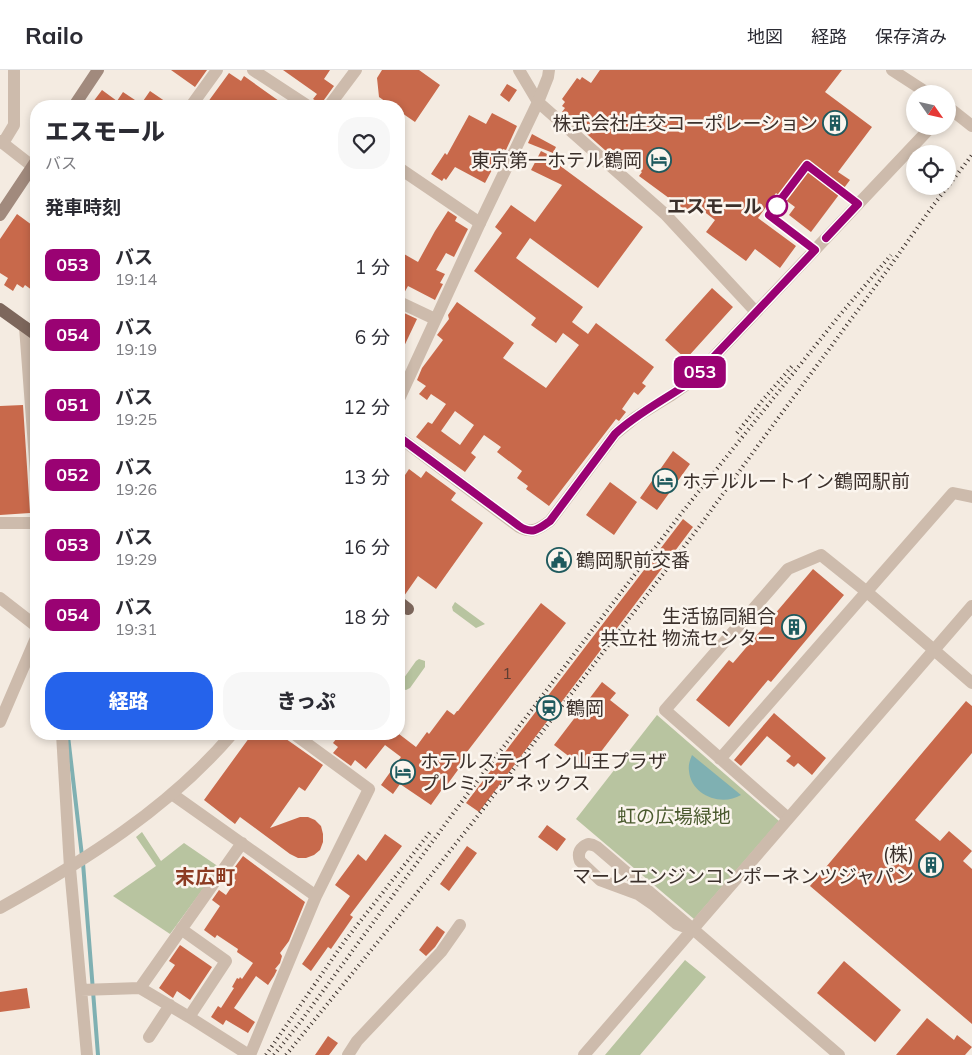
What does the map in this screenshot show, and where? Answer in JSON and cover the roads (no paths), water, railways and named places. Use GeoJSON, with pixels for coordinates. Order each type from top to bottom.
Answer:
{"type":"FeatureCollection","features":[{"type":"Feature","properties":{"kind":"main road"},"geometry":{"type":"LineString","coordinates":[[78,100],[98,70]]}},
{"type":"Feature","properties":{"kind":"main road"},"geometry":{"type":"LineString","coordinates":[[0,215],[30,172]]}},
{"type":"Feature","properties":{"kind":"main road"},"geometry":{"type":"LineString","coordinates":[[0,309],[30,331]]}},
{"type":"Feature","properties":{"kind":"street"},"geometry":{"type":"LineString","coordinates":[[14,70],[14,125],[2,142],[30,162]]}},
{"type":"Feature","properties":{"kind":"street"},"geometry":{"type":"LineString","coordinates":[[195,100],[217,70]]}},
{"type":"Feature","properties":{"kind":"street"},"geometry":{"type":"LineString","coordinates":[[253,70],[299,100]]}},
{"type":"Feature","properties":{"kind":"street"},"geometry":{"type":"LineString","coordinates":[[334,100],[356,70]]}},
{"type":"Feature","properties":{"kind":"street"},"geometry":{"type":"LineString","coordinates":[[519,70],[538,102],[665,214],[756,312]]}},
{"type":"Feature","properties":{"kind":"street"},"geometry":{"type":"LineString","coordinates":[[405,386],[538,102],[549,70]]}},
{"type":"Feature","properties":{"kind":"street"},"geometry":{"type":"LineString","coordinates":[[892,70],[915,85]]}},
{"type":"Feature","properties":{"kind":"street"},"geometry":{"type":"LineString","coordinates":[[956,114],[972,126]]}},
{"type":"Feature","properties":{"kind":"street"},"geometry":{"type":"LineString","coordinates":[[405,441],[519,526],[527,531],[534,531],[541,527],[550,521],[615,434],[636,417],[690,382],[923,135]]}},
{"type":"Feature","properties":{"kind":"street"},"geometry":{"type":"LineString","coordinates":[[405,172],[480,223]]}},
{"type":"Feature","properties":{"kind":"street"},"geometry":{"type":"LineString","coordinates":[[405,305],[435,319]]}},
{"type":"Feature","properties":{"kind":"street"},"geometry":{"type":"LineString","coordinates":[[25,327],[30,393]]}},
{"type":"Feature","properties":{"kind":"street"},"geometry":{"type":"LineString","coordinates":[[720,759],[953,494],[972,497]]}},
{"type":"Feature","properties":{"kind":"street"},"geometry":{"type":"LineString","coordinates":[[0,524],[30,522]]}},
{"type":"Feature","properties":{"kind":"street"},"geometry":{"type":"LineString","coordinates":[[788,818],[665,710],[788,569],[821,555],[867,592],[972,683]]}},
{"type":"Feature","properties":{"kind":"street"},"geometry":{"type":"LineString","coordinates":[[0,598],[30,621]]}},
{"type":"Feature","properties":{"kind":"street"},"geometry":{"type":"LineString","coordinates":[[584,1055],[972,606]]}},
{"type":"Feature","properties":{"kind":"street"},"geometry":{"type":"LineString","coordinates":[[0,722],[30,652]]}},
{"type":"Feature","properties":{"kind":"street"},"geometry":{"type":"LineString","coordinates":[[62,740],[70,868],[87,1055]]}},
{"type":"Feature","properties":{"kind":"street"},"geometry":{"type":"LineString","coordinates":[[0,908],[70,868],[136,823],[172,794],[226,740]]}},
{"type":"Feature","properties":{"kind":"street"},"geometry":{"type":"LineString","coordinates":[[81,990],[140,988],[249,1055],[316,896],[369,788],[302,740]]}},
{"type":"Feature","properties":{"kind":"street"},"geometry":{"type":"LineString","coordinates":[[172,794],[316,896]]}},
{"type":"Feature","properties":{"kind":"street"},"geometry":{"type":"LineString","coordinates":[[140,988],[242,843]]}},
{"type":"Feature","properties":{"kind":"street"},"geometry":{"type":"LineString","coordinates":[[694,930],[678,924],[654,904],[638,894],[600,880],[580,861],[579,852],[581,848],[588,844],[597,846],[839,1055]]}},
{"type":"Feature","properties":{"kind":"street"},"geometry":{"type":"LineString","coordinates":[[348,1055],[357,1041],[441,952],[460,925]]}},
{"type":"Feature","properties":{"kind":"street"},"geometry":{"type":"LineString","coordinates":[[181,930],[226,961],[190,1017]]}},
{"type":"Feature","properties":{"kind":"street"},"geometry":{"type":"LineString","coordinates":[[149,1037],[170,1005]]}},
{"type":"Feature","properties":{"kind":"water"},"geometry":{"type":"Polygon","coordinates":[[[692,755],[741,795],[725,800],[716,799],[701,792],[695,787],[689,771],[692,755]]]}},
{"type":"Feature","properties":{"kind":"waterway"},"geometry":{"type":"LineString","coordinates":[[68,740],[82,856]]}},
{"type":"Feature","properties":{"kind":"waterway"},"geometry":{"type":"LineString","coordinates":[[83,863],[98,1055]]}},
{"type":"Feature","properties":{"kind":"railway"},"geometry":{"type":"LineString","coordinates":[[286,1055],[480,813],[699,527],[972,155]]}},
{"type":"Feature","properties":{"kind":"railway"},"geometry":{"type":"LineString","coordinates":[[274,1055],[463,800],[680,515],[839,316],[891,255]]}},
{"type":"Feature","properties":{"kind":"railway"},"geometry":{"type":"LineString","coordinates":[[737,433],[793,365]]}},
{"type":"Feature","properties":{"kind":"railway"},"geometry":{"type":"LineString","coordinates":[[266,1055],[344,942],[431,831]]}},
{"type":"Feature","properties":{"kind":"place","name":"株式会社庄交コーポレーション"},"geometry":{"type":"Point","coordinates":[835,123]}},
{"type":"Feature","properties":{"kind":"place","name":"東京第一ホテル鶴岡"},"geometry":{"type":"Point","coordinates":[659,160]}},
{"type":"Feature","properties":{"kind":"place","name":"エスモール"},"geometry":{"type":"Point","coordinates":[777,206]}},
{"type":"Feature","properties":{"kind":"place","name":"ホテルルートイン鶴岡駅前"},"geometry":{"type":"Point","coordinates":[665,481]}},
{"type":"Feature","properties":{"kind":"place","name":"鶴岡駅前交番"},"geometry":{"type":"Point","coordinates":[559,560]}},
{"type":"Feature","properties":{"kind":"place","name":"生活協同組合 共立社 物流センター"},"geometry":{"type":"Point","coordinates":[794,627]}},
{"type":"Feature","properties":{"kind":"place","name":"鶴岡"},"geometry":{"type":"Point","coordinates":[549,708]}},
{"type":"Feature","properties":{"kind":"place","name":"ホテルステイイン山王プラザ プレミアアネックス"},"geometry":{"type":"Point","coordinates":[403,772]}},
{"type":"Feature","properties":{"kind":"place","name":"(株) マーレエンジンコンポーネンツジャパン"},"geometry":{"type":"Point","coordinates":[931,865]}},
{"type":"Feature","properties":{"kind":"district","name":"末広町"},"geometry":{"type":"Point","coordinates":[205,877]}},
{"type":"Feature","properties":{"kind":"park label","name":"虹の広場緑地"},"geometry":{"type":"Point","coordinates":[674,816]}}]}
